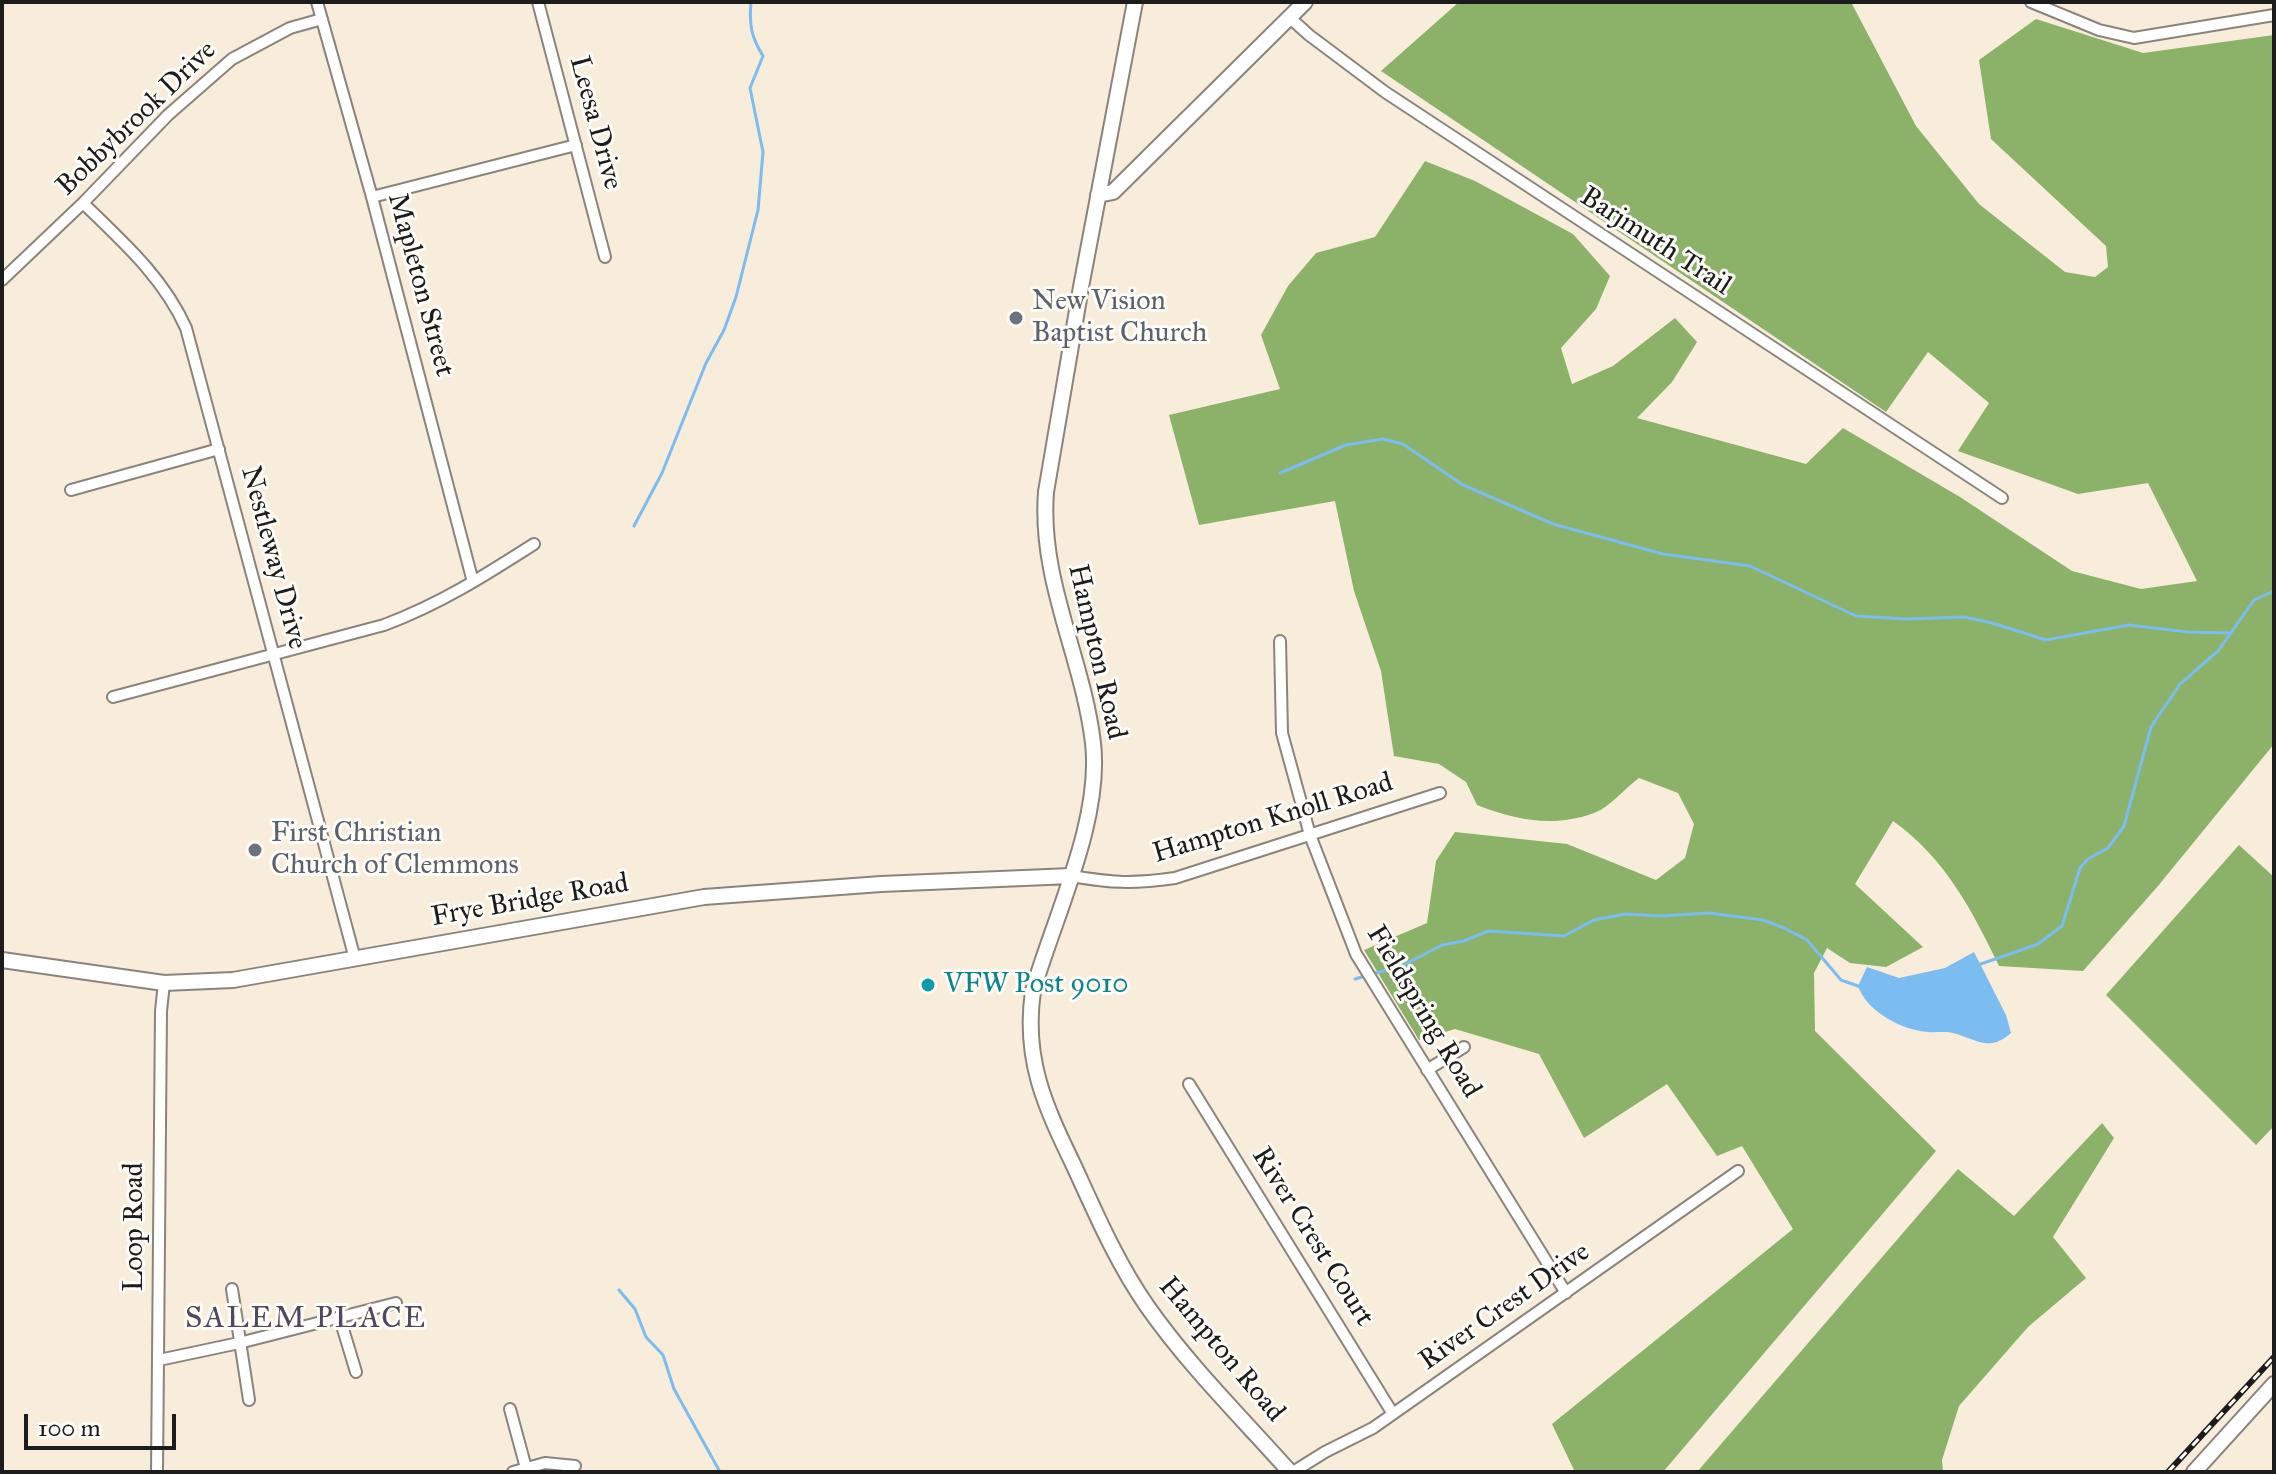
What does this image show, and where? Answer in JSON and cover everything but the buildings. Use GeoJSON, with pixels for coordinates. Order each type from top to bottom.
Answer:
{"type":"FeatureCollection","features":[{"type":"Feature","properties":{"kind":"main road","name":"Hampton Road"},"geometry":{"type":"LineString","coordinates":[[1135,2],[1056,428],[1044,515],[1051,578],[1089,719],[1093,778],[1071,876],[1033,991],[1030,1034],[1041,1091],[1102,1226],[1138,1293],[1171,1338],[1292,1472]]}},
{"type":"Feature","properties":{"kind":"main road"},"geometry":{"type":"LineString","coordinates":[[1098,195],[1113,192],[1305,2]]}},
{"type":"Feature","properties":{"kind":"main road","name":"Frye Bridge Road"},"geometry":{"type":"LineString","coordinates":[[2,960],[164,983],[233,980],[704,897],[881,884],[1071,876]]}},
{"type":"Feature","properties":{"kind":"main road"},"geometry":{"type":"LineString","coordinates":[[2194,1472],[2274,1384]]}},
{"type":"Feature","properties":{"kind":"street","name":"Mapleton Street"},"geometry":{"type":"LineString","coordinates":[[317,2],[372,197],[473,582]]}},
{"type":"Feature","properties":{"kind":"street","name":"Leesa Drive"},"geometry":{"type":"LineString","coordinates":[[538,2],[605,257]]}},
{"type":"Feature","properties":{"kind":"street"},"geometry":{"type":"LineString","coordinates":[[2031,2],[2099,30],[2134,38],[2274,15]]}},
{"type":"Feature","properties":{"kind":"street","name":"Barjmuth Trail"},"geometry":{"type":"LineString","coordinates":[[1289,17],[1385,92],[2002,498]]}},
{"type":"Feature","properties":{"kind":"street","name":"Bobbybrook Drive"},"geometry":{"type":"LineString","coordinates":[[2,280],[83,203],[168,115],[232,59],[280,33],[322,19]]}},
{"type":"Feature","properties":{"kind":"street"},"geometry":{"type":"LineString","coordinates":[[372,197],[576,145]]}},
{"type":"Feature","properties":{"kind":"street","name":"Nestleway Drive"},"geometry":{"type":"LineString","coordinates":[[83,203],[147,266],[177,309],[195,355],[355,959]]}},
{"type":"Feature","properties":{"kind":"street"},"geometry":{"type":"LineString","coordinates":[[71,490],[219,449]]}},
{"type":"Feature","properties":{"kind":"street"},"geometry":{"type":"LineString","coordinates":[[113,697],[384,625],[431,607],[534,544]]}},
{"type":"Feature","properties":{"kind":"street","name":"Fieldspring Road"},"geometry":{"type":"LineString","coordinates":[[1280,641],[1282,733],[1310,835],[1356,954],[1566,1293]]}},
{"type":"Feature","properties":{"kind":"street","name":"Hampton Knoll Road"},"geometry":{"type":"LineString","coordinates":[[1071,876],[1135,884],[1175,878],[1440,793]]}},
{"type":"Feature","properties":{"kind":"street","name":"Loop Road"},"geometry":{"type":"LineString","coordinates":[[157,1472],[161,1011],[164,983]]}},
{"type":"Feature","properties":{"kind":"street"},"geometry":{"type":"LineString","coordinates":[[1427,1070],[1464,1047]]}},
{"type":"Feature","properties":{"kind":"street","name":"River Crest Court"},"geometry":{"type":"LineString","coordinates":[[1189,1084],[1393,1414]]}},
{"type":"Feature","properties":{"kind":"street","name":"River Crest Drive"},"geometry":{"type":"LineString","coordinates":[[1292,1472],[1393,1414],[1738,1171]]}},
{"type":"Feature","properties":{"kind":"street"},"geometry":{"type":"LineString","coordinates":[[232,1289],[249,1400]]}},
{"type":"Feature","properties":{"kind":"street"},"geometry":{"type":"LineString","coordinates":[[159,1360],[340,1319],[396,1303]]}},
{"type":"Feature","properties":{"kind":"street"},"geometry":{"type":"LineString","coordinates":[[340,1319],[356,1372]]}},
{"type":"Feature","properties":{"kind":"street"},"geometry":{"type":"LineString","coordinates":[[510,1409],[526,1468]]}},
{"type":"Feature","properties":{"kind":"street"},"geometry":{"type":"LineString","coordinates":[[513,1472],[545,1463],[575,1466]]}},
{"type":"Feature","properties":{"kind":"green space"},"geometry":{"type":"Polygon","coordinates":[[[1459,2],[1851,2],[1916,126],[1979,204],[2065,272],[2095,277],[2108,267],[2106,246],[1991,139],[1979,60],[2036,19],[2143,53],[2274,35],[2274,744],[2158,886],[2083,971],[1999,966],[1967,905],[1942,868],[1928,851],[1893,821],[1855,884],[1923,947],[1886,967],[1850,963],[1827,948],[1814,973],[1815,1031],[1936,1151],[1663,1472],[1575,1472],[1552,1424],[1793,1229],[1742,1146],[1717,1156],[1667,1084],[1584,1138],[1539,1054],[1455,1029],[1419,1040],[1364,950],[1427,923],[1436,861],[1455,832],[1567,844],[1656,880],[1685,858],[1694,824],[1678,793],[1639,778],[1600,810],[1579,818],[1549,821],[1506,815],[1477,805],[1466,782],[1439,764],[1394,756],[1381,671],[1354,591],[1335,501],[1199,525],[1169,415],[1280,389],[1261,335],[1288,286],[1316,253],[1375,237],[1425,161],[1475,181],[1573,234],[1610,276],[1596,309],[1561,348],[1572,384],[1613,366],[1675,318],[1697,342],[1672,382],[1637,418],[1806,464],[1843,428],[1960,497],[2072,571],[2141,589],[2197,581],[2148,483],[2078,494],[1958,451],[1989,403],[1928,352],[1886,412],[1381,71],[1459,2]]]}},
{"type":"Feature","properties":{"kind":"green space"},"geometry":{"type":"Polygon","coordinates":[[[2239,845],[2274,877],[2274,1126],[2256,1145],[2106,995],[2239,845]]]}},
{"type":"Feature","properties":{"kind":"green space"},"geometry":{"type":"Polygon","coordinates":[[[2102,1123],[2114,1138],[2053,1237],[2086,1278],[2028,1327],[1959,1406],[1942,1460],[1943,1472],[1697,1472],[1958,1169],[2014,1216],[2102,1123]]]}},
{"type":"Feature","properties":{"kind":"water"},"geometry":{"type":"Polygon","coordinates":[[[1974,952],[2006,1015],[2011,1033],[1996,1042],[1982,1043],[1950,1032],[1907,1028],[1877,1011],[1858,986],[1867,967],[1899,978],[1945,968],[1974,952]]]}},
{"type":"Feature","properties":{"kind":"waterway"},"geometry":{"type":"LineString","coordinates":[[634,526],[662,473],[706,363],[724,330],[736,297],[758,210],[763,152],[750,88],[763,56],[752,30],[751,2]]}},
{"type":"Feature","properties":{"kind":"waterway"},"geometry":{"type":"LineString","coordinates":[[1280,473],[1346,445],[1383,439],[1403,444],[1463,485],[1553,524],[1663,554],[1750,566],[1856,616],[1907,619],[1964,617],[2046,640],[2129,625],[2231,633]]}},
{"type":"Feature","properties":{"kind":"waterway"},"geometry":{"type":"LineString","coordinates":[[1978,965],[2038,944],[2062,926],[2080,868],[2088,859],[2108,848],[2124,826],[2151,727],[2180,684],[2218,651],[2254,600],[2274,591]]}},
{"type":"Feature","properties":{"kind":"waterway"},"geometry":{"type":"LineString","coordinates":[[1372,974],[1402,966],[1442,945],[1464,941],[1488,931],[1564,936],[1594,920],[1625,914],[1661,916],[1709,913],[1763,920],[1784,928],[1807,940],[1841,980],[1861,987]]}},
{"type":"Feature","properties":{"kind":"waterway"},"geometry":{"type":"LineString","coordinates":[[1355,979],[1365,976]]}},
{"type":"Feature","properties":{"kind":"waterway"},"geometry":{"type":"LineString","coordinates":[[619,1290],[635,1309],[646,1337],[663,1355],[674,1389],[720,1472]]}},
{"type":"Feature","properties":{"kind":"railway"},"geometry":{"type":"LineString","coordinates":[[2168,1472],[2274,1357]]}},
{"type":"Feature","properties":{"kind":"place","name":"New Vision Baptist Church"},"geometry":{"type":"Point","coordinates":[1016,318]}},
{"type":"Feature","properties":{"kind":"place","name":"First Christian Church of Clemmons"},"geometry":{"type":"Point","coordinates":[255,850]}},
{"type":"Feature","properties":{"kind":"place","name":"VFW Post 9010"},"geometry":{"type":"Point","coordinates":[928,985]}},
{"type":"Feature","properties":{"kind":"district","name":"SALEM PLACE"},"geometry":{"type":"Point","coordinates":[306,1320]}}]}
